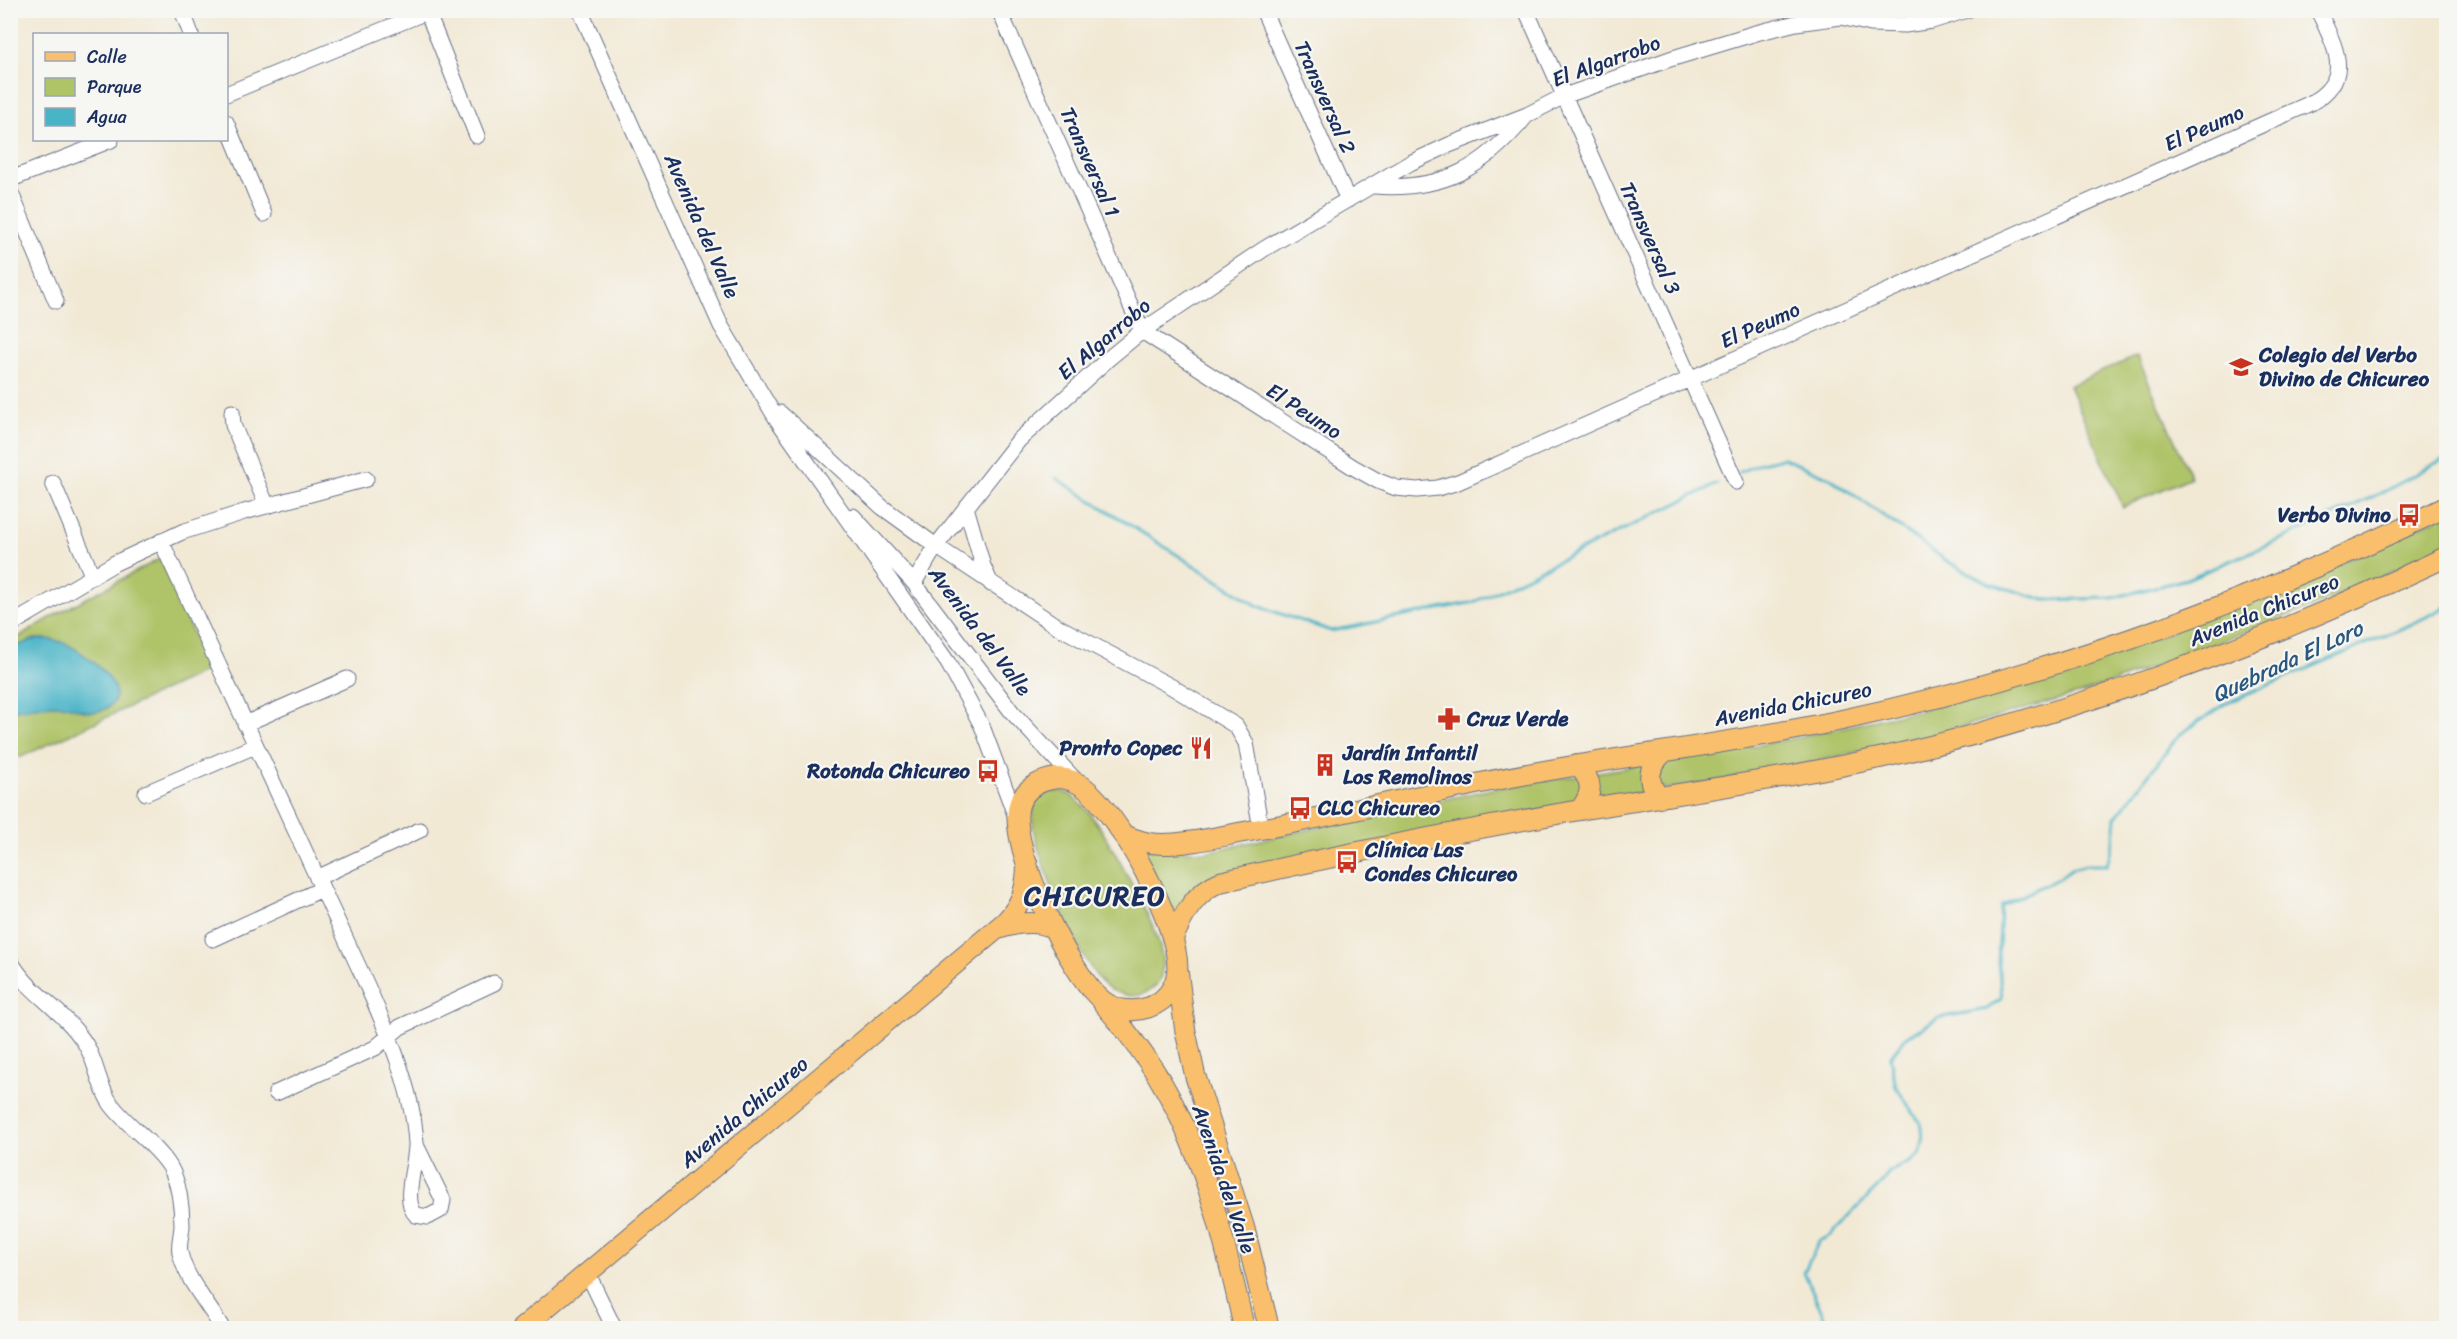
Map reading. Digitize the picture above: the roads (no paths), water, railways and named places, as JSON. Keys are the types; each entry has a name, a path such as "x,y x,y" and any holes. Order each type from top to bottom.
{"main road":[{"name":"Avenida Chicureo","path":"1122,834 1150,843 1167,844 1261,829 1484,782 1846,719 1988,685 2099,650 2220,607 2304,573 2446,507"},
{"name":"Avenida Chicureo","path":"1173,938 1193,901 1206,889 1220,882 1580,810 1830,768 1941,743 2036,718 2149,681 2285,630 2446,557"},
{"path":"1660,798 1652,787 1650,775 1653,764 1664,752"},
{"path":"1577,765 1586,774 1591,784 1590,796 1580,810"},
{"path":"1017,820 1022,799 1037,784 1057,778 1078,783"},
{"name":"Avenida del Valle","path":"1078,783 1102,807 1122,834 1153,890 1173,938 1185,1029 1195,1075 1244,1227 1269,1329"},
{"name":"Avenida del Valle","path":"1017,820 1027,863 1038,896 1054,929 1080,974 1154,1070 1183,1124 1216,1218 1244,1329"},
{"name":"Avenida Chicureo","path":"522,1329 996,930 1011,915 1021,900 1026,881 1027,863"},
{"name":"Avenida Chicureo","path":"996,930 1030,923 1044,924 1054,929"},
{"path":"1097,996 1118,1008 1133,1011 1148,1008 1169,993 1178,973"}],"street":[{"path":"182,10 191,33"},
{"name":"Avenida del Valle","path":"580,10 702,289 731,346 798,452 933,641 963,690 990,746 1017,820"},
{"name":"Transversal 1","path":"999,10 1142,331"},
{"name":"Transversal 2","path":"1263,10 1348,200"},
{"name":"Transversal 3","path":"1526,10 1736,482"},
{"path":"1848,14 1871,24 1905,24 1932,21 1967,10"},
{"name":"El Peumo","path":"1142,331 1378,481 1406,489 1438,488 1458,482 1691,379 2321,97 2334,82 2338,65 2335,48 2318,10"},
{"path":"228,93 425,14 477,136"},
{"name":"El Algarrobo","path":"914,583 936,546 1019,440 1142,331 1264,249 1410,163 1449,145 1527,115 1564,96 1793,17 1848,14"},
{"path":"1374,186 1397,188 1424,185 1457,175 1481,161 1507,140 1527,115"},
{"path":"228,127 264,214"},
{"path":"56,301 11,183 109,141"},
{"path":"762,396 882,507 936,546 1056,625 1172,687 1236,726 1246,743 1261,829"},
{"path":"232,412 233,424 267,506"},
{"name":"Avenida del Valle","path":"798,452 914,583 1012,712 1078,783"},
{"path":"10,625 92,576 161,541 201,525 366,479"},
{"path":"53,483 92,576"},
{"path":"966,507 983,566 991,584"},
{"path":"161,541 388,1036 410,1107 416,1145"},
{"path":"245,724 347,678"},
{"path":"147,794 255,746"},
{"path":"213,939 420,830"},
{"path":"10,960 37,994 65,1019 87,1046 98,1079 110,1102 129,1126 152,1146 171,1168 180,1206 182,1225 180,1251 189,1279 222,1329"},
{"path":"276,1092 375,1048 400,1027 494,983"},
{"path":"588,1274 614,1329"}],"water":[{"path":"35,639 62,642 93,662 112,682 116,692 114,701 105,709 93,712 54,705 11,711 11,648"}],"waterway":[{"path":"1740,472 1760,463 1783,458 1830,478 1947,561 1988,583 2045,600 2112,598 2187,579 2284,538 2385,491 2446,458"},
{"path":"1056,478 1258,606 1331,631 1474,602 1717,484"},
{"name":"Quebrada El Loro","path":"1829,1328 1804,1272 1819,1241 1832,1235 1883,1182 1889,1172 1910,1162 1920,1154 1923,1142 1922,1126 1896,1087 1890,1057 1905,1038 1938,1018 1987,1009 2002,998 1998,962 2001,906 2059,878 2071,869 2087,865 2107,865 2114,839 2116,817 2179,735 2227,703 2412,624 2446,607"}],"place":[{"name":"Colegio del Verbo Divino de Chicureo","path":"2241,367"},
{"name":"Verbo Divino","path":"2409,515"},
{"name":"Cruz Verde","path":"1449,719"},
{"name":"Pronto Copec","path":"1201,748"},
{"name":"Jardín Infantil Los Remolinos","path":"1325,765"},
{"name":"Rotonda Chicureo","path":"988,771"},
{"name":"CLC Chicureo","path":"1300,808"},
{"name":"Clínica Las Condes Chicureo","path":"1347,862"}],"district":[{"name":"CHICUREO","path":"1095,896"}]}
